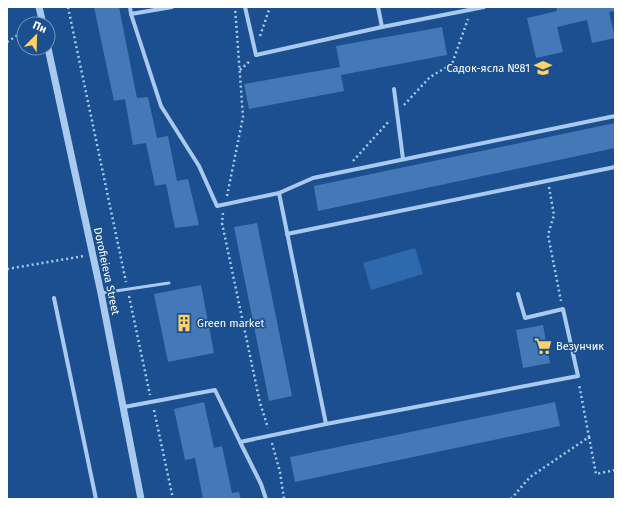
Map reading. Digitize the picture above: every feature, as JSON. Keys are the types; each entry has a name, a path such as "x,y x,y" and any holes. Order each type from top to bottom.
{"street":[{"path":"130,7 161,106 199,166 217,206 279,193 313,178 615,116"},
{"path":"131,14 172,7"},
{"path":"246,7 256,55 382,27 484,7"},
{"path":"378,7 382,27"},
{"name":"Dorofieieva Street","path":"50,56 101,293 141,499"},
{"path":"394,89 404,159"},
{"path":"287,234 615,168"},
{"path":"279,193 326,424"},
{"path":"240,442 578,376 563,309 525,318 518,294"},
{"path":"54,298 96,499"},
{"path":"124,407 215,390 261,484 266,499"}],"lane":[{"path":"101,293 169,283"}],"path":[{"path":"68,7 173,499"},
{"path":"234,196 226,198 242,117 235,7"},
{"path":"351,163 430,77 452,64 471,9"},
{"path":"7,42 16,36"},
{"path":"548,181 554,215 548,235 563,309"},
{"path":"225,204 222,223 260,403 280,472 284,499"},
{"path":"7,269 93,255"},
{"path":"578,376 596,474 615,470"},
{"path":"511,499 530,477 588,437"}],"shaded area":[{"path":"415,248 423,274 371,290 363,263"}],"building":[{"path":"94,7 119,7 137,98 148,97 157,138 168,136 177,181 188,179 199,225 175,228 166,184 155,186 146,143 133,145 125,99 114,101"},
{"path":"556,7 615,7 615,11 609,12 615,38 592,43 587,20 557,27 563,52 536,58 527,18 557,11"},
{"path":"442,27 447,55 341,75 344,91 249,109 244,84 340,67 336,46"},
{"path":"615,123 615,148 318,211 314,186"},
{"path":"257,223 292,396 269,401 234,227"},
{"name":"Green market","path":"201,285 214,353 168,362 154,294"},
{"path":"543,325 550,363 523,368 516,330"},
{"path":"204,402 214,448 222,446 232,493 239,492 241,499 203,499 195,458 185,460 174,409"},
{"path":"555,402 560,426 295,482 290,457"}],"place":[{"name":"Садок-ясла №81","path":"543,68"},
{"name":"Green market","path":"184,323"},
{"name":"Везунчик","path":"543,346"}]}
